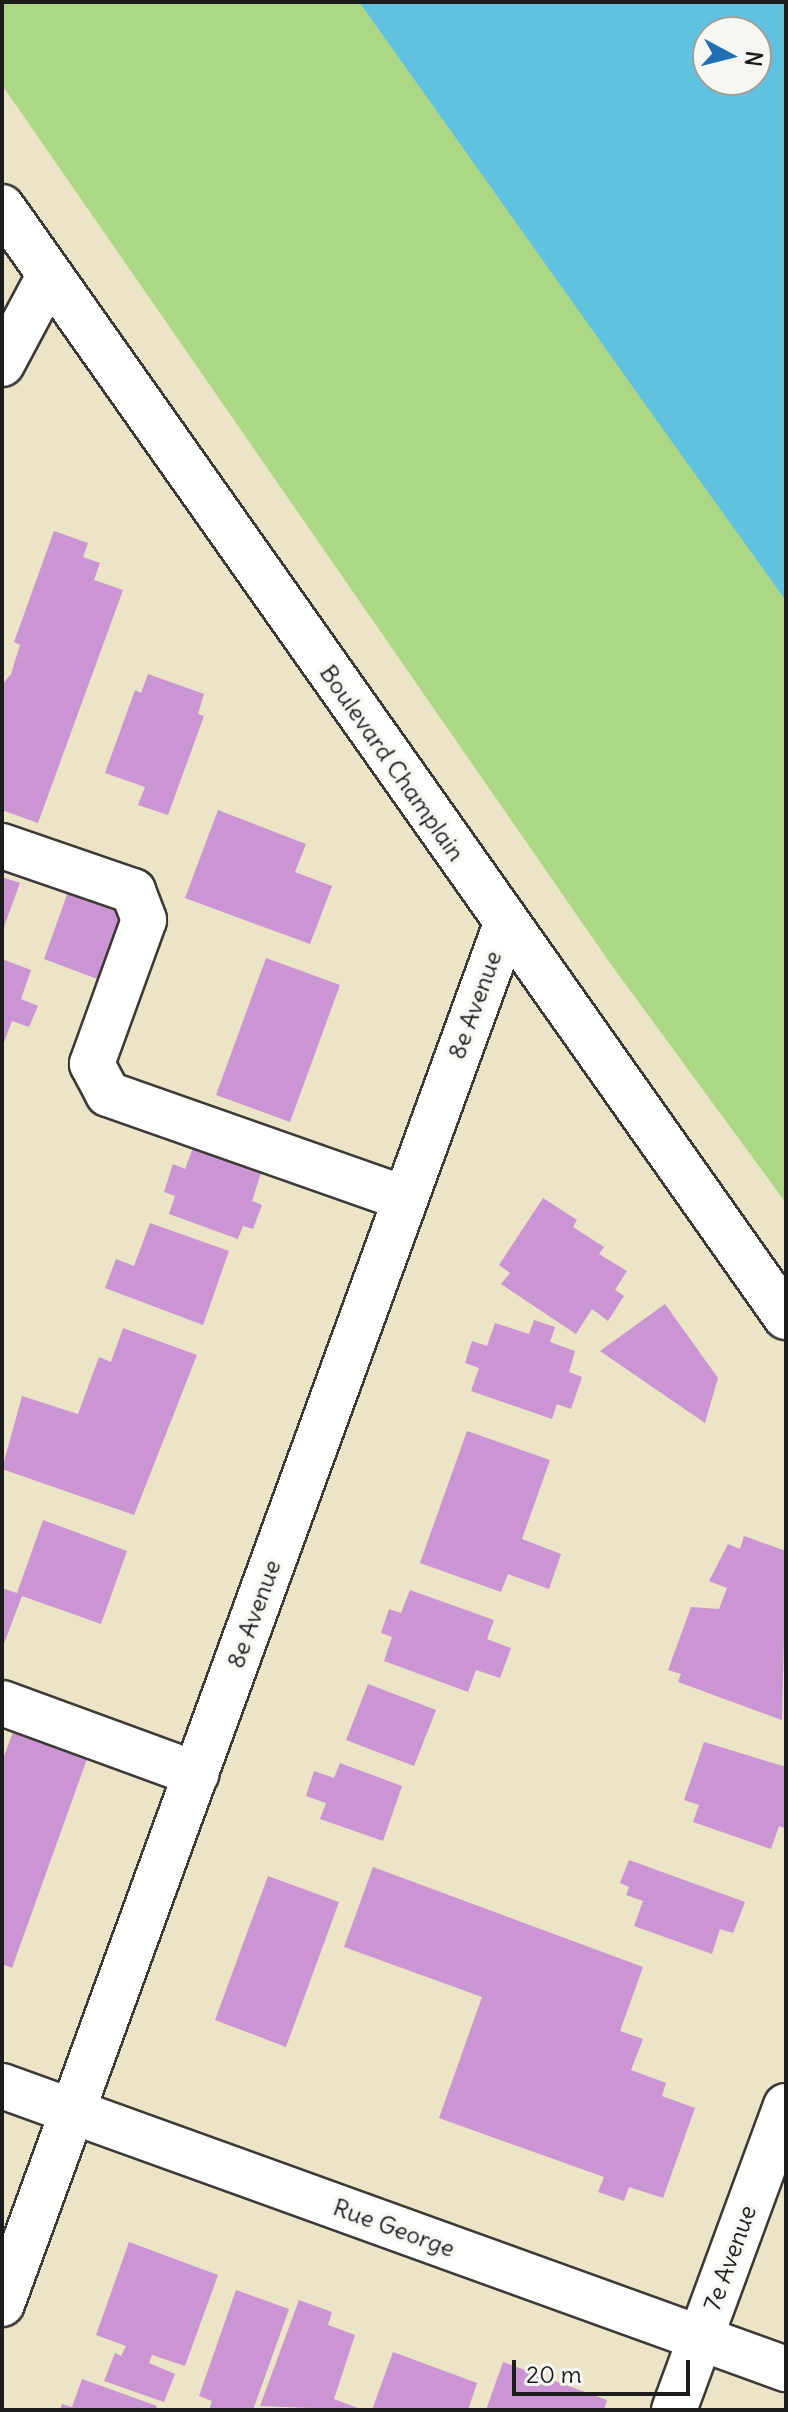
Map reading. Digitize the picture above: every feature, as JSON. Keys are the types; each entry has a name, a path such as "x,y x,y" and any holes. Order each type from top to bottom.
{"street":[{"name":"Boulevard Champlain","path":"2,207 786,1317"},
{"path":"2,364 49,276"},
{"path":"2,846 133,891 144,920 92,1064 108,1094 403,1198"},
{"name":"8e Avenue","path":"2,2304 403,1198 506,924"},
{"path":"2,1703 196,1774"},
{"name":"Rue George","path":"2,2086 786,2369"},
{"name":"7e Avenue","path":"674,2410 786,2106"}],"green space":[{"path":"2,2 359,2 786,601 786,1203 610,963 2,85"}],"water":[{"path":"359,2 786,2 786,601"}],"building":[{"path":"54,531 88,543 83,557 100,563 94,580 123,590 38,823 2,810 2,685 11,674 20,645 14,642"},
{"path":"148,674 204,694 198,714 204,716 168,815 138,805 145,787 105,773 135,690 141,693"},
{"path":"218,810 306,844 295,872 332,886 310,944 185,898"},
{"path":"2,877 20,883 2,932"},
{"path":"69,889 126,910 100,980 44,959"},
{"path":"266,958 340,985 290,1122 216,1095"},
{"path":"2,959 31,970 21,999 38,1006 29,1027 12,1021 2,1048"},
{"path":"194,1145 262,1170 252,1201 262,1205 253,1229 243,1226 238,1239 169,1214 175,1196 164,1192 173,1164 185,1169"},
{"path":"543,1198 577,1220 573,1227 604,1247 599,1254 627,1271 615,1290 624,1296 608,1321 592,1309 576,1334 501,1284 510,1273 499,1265"},
{"path":"150,1223 229,1251 203,1325 105,1288 116,1259 134,1266"},
{"path":"665,1304 718,1378 705,1423 600,1351"},
{"path":"534,1320 555,1327 550,1342 575,1351 569,1372 582,1377 571,1409 557,1404 552,1419 471,1391 479,1368 465,1363 472,1341 487,1346 495,1323 529,1334"},
{"path":"123,1328 197,1355 134,1515 2,1469 22,1396 78,1414 99,1357 111,1362"},
{"path":"467,1431 550,1460 522,1539 561,1554 549,1589 508,1574 501,1592 420,1563"},
{"path":"43,1520 127,1551 101,1624 22,1596 2,1649 2,1588 17,1593"},
{"path":"744,1536 786,1551 782,1720 678,1682 681,1674 668,1670 691,1607 719,1609 727,1588 709,1581 728,1544 740,1549"},
{"path":"410,1590 494,1620 487,1639 511,1648 500,1678 476,1670 468,1692 384,1661 392,1637 381,1633 389,1609 401,1613"},
{"path":"368,1684 436,1710 414,1766 346,1740"},
{"path":"13,1732 87,1759 12,1968 2,1964 2,1762"},
{"path":"704,1742 786,1767 786,1829 779,1826 771,1849 693,1822 699,1805 684,1800"},
{"path":"340,1763 402,1786 383,1841 320,1819 326,1803 306,1796 314,1771 334,1778"},
{"path":"629,1860 745,1902 733,1933 720,1929 712,1954 634,1926 643,1901 626,1895 629,1887 620,1883"},
{"path":"373,1867 643,1967 620,2031 643,2039 631,2070 666,2083 662,2096 695,2108 663,2198 629,2187 624,2201 598,2192 604,2177 439,2118 482,1997 344,1947"},
{"path":"268,1876 339,1902 286,2047 215,2020"},
{"path":"129,2242 218,2275 185,2366 152,2355 149,2363 175,2374 164,2402 104,2381 115,2353 121,2356 126,2346 96,2335"},
{"path":"236,2290 289,2309 253,2410 209,2410 212,2401 199,2396"},
{"path":"299,2300 332,2312 328,2325 355,2335 334,2399 363,2410 260,2406"},
{"path":"393,2352 477,2383 468,2410 372,2410"},
{"path":"503,2362 607,2400 604,2410 486,2410"},
{"path":"82,2379 157,2406 155,2410 60,2410 62,2404 72,2407"}]}
